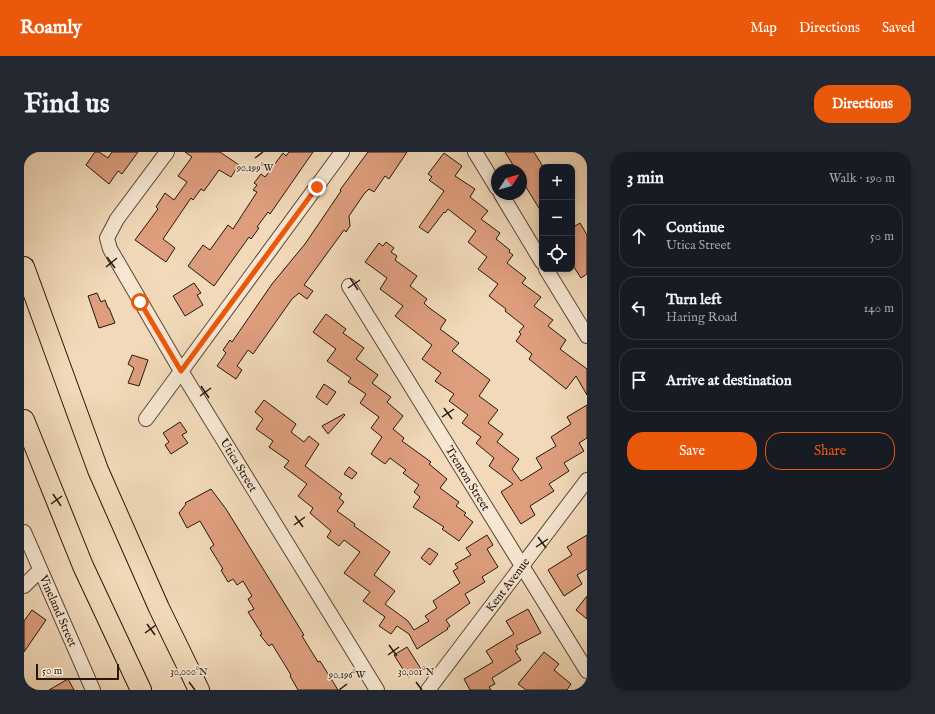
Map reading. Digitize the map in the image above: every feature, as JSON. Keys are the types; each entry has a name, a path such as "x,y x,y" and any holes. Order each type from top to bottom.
{"highway":[{"path":"24,267 98,470 156,601 199,690"},
{"path":"24,420 83,566 141,690"}],"street":[{"name":"Utica Street","path":"167,152 118,219 107,238 110,249 181,371 377,690"},
{"path":"146,419 342,152"},
{"path":"475,152 491,178"},
{"path":"505,200 539,257"},
{"path":"548,272 587,336"},
{"name":"Trenton Street","path":"349,286 587,671"},
{"name":"Kent Avenue","path":"428,690 587,480"},
{"name":"Vineland Street","path":"24,532 93,690"},
{"path":"24,586 40,570"}],"building":[{"path":"95,152 99,152 108,158 112,152 138,152 122,174 118,171 109,184 86,165"},
{"path":"185,152 220,152 239,165 231,177 219,170 204,191 201,189 193,200 191,198 163,239 175,248 166,262 135,240 158,209 156,207 165,193 174,200 187,182 178,176 192,157"},
{"path":"289,152 313,152 270,214 268,212 257,227 259,228 251,239 249,237 214,286 188,266 203,245 210,250 228,225 233,229 257,192 253,190 257,185 254,183 261,174 265,177 283,153 286,156"},
{"path":"368,152 407,152 389,179 385,176 374,192 369,189 364,194 349,216 350,226 346,232 344,230 304,285 313,291 307,299 299,293 292,299 253,354 248,350 237,366 242,370 236,379 217,366 226,353 223,350 230,340 232,342 272,284 305,244 341,191 340,190"},
{"path":"505,152 534,152 541,164 539,164 539,208 527,189 527,164 512,164"},
{"path":"444,153 462,166 455,176 475,189 470,197 488,211 481,219 500,233 496,239 510,250 509,252 513,255 507,263 526,278 522,283 541,297 534,306 553,320 548,326 566,340 560,349 587,369 587,395 576,376 566,389 529,359 532,354 516,341 521,334 519,332 524,326 489,296 498,284 478,269 487,257 468,242 476,231 448,209 428,233 419,227 444,191 429,180 432,177 428,174"},
{"path":"580,223 587,235 587,274 581,278 575,269 575,226"},
{"path":"386,242 394,248 391,252 397,256 395,260 417,276 410,286 427,299 424,303 428,307 446,320 440,329 459,343 452,351 490,380 479,396 498,410 488,423 503,434 497,442 519,459 512,469 521,481 542,468 536,458 556,446 551,437 571,424 567,417 587,405 587,438 579,443 584,451 564,463 569,471 549,484 554,491 530,506 535,515 521,524 501,492 513,484 489,466 494,458 476,443 481,437 462,423 468,415 449,401 454,394 435,381 441,373 422,359 432,345 395,316 403,306 380,289 387,278 365,262 379,243 383,246"},
{"path":"194,283 201,293 197,295 203,305 185,316 173,296"},
{"path":"97,293 101,302 105,300 115,323 99,328 88,296"},
{"path":"326,314 346,329 343,333 364,348 356,359 378,375 372,383 391,397 387,402 403,416 393,429 404,438 402,441 431,462 429,464 447,479 440,488 459,502 456,506 466,513 464,515 473,522 459,541 442,529 444,527 413,507 420,497 414,492 419,485 403,473 406,470 390,458 385,464 371,454 382,437 371,428 379,417 360,403 366,394 348,382 351,378 327,361 336,349 313,332"},
{"path":"132,355 148,360 139,386 128,383 134,368 128,364"},
{"path":"324,384 336,392 327,405 316,397"},
{"path":"264,400 296,424 291,432 304,442 309,436 319,444 305,466 342,494 339,498 344,502 337,511 355,524 354,526 390,552 374,575 395,591 385,604 408,621 414,630 429,621 425,616 437,608 433,601 460,583 453,571 458,568 455,564 471,555 466,548 487,535 493,545 487,549 498,567 482,577 485,582 465,594 470,603 446,620 450,626 447,628 448,629 417,649 409,634 397,626 391,634 379,626 385,617 363,601 370,592 344,573 360,552 344,540 339,546 327,537 331,531 310,513 313,508 298,496 307,484 284,467 289,461 269,447 273,441 256,429 263,419 255,412"},
{"path":"344,414 345,415 328,434 322,426"},
{"path":"180,422 187,432 182,435 188,443 171,454 165,445 169,442 163,433"},
{"path":"349,467 357,473 352,479 344,474"},
{"path":"211,489 226,509 304,635 302,636 318,662 320,661 338,690 298,690 290,676 291,675 272,644 269,646 260,635 262,634 248,612 254,609 248,599 252,596 243,581 237,585 233,579 228,582 221,570 223,569 210,548 214,545 200,521 187,528 179,513 186,504 185,503"},
{"path":"587,535 587,569 577,575 582,584 564,596 548,570 572,555 567,547"},
{"path":"429,548 438,554 430,565 421,558"},
{"path":"587,596 587,619 576,610"},
{"path":"528,609 541,633 516,646 518,649 515,651 521,660 492,678 495,684 489,687 491,690 470,690 464,679 493,662 486,651 514,634 506,621"},
{"path":"32,610 46,620 24,652 24,621"},
{"path":"407,647 421,669 408,677 394,655"},
{"path":"544,652 559,664 554,670 571,684 567,690 526,690 518,684"},
{"path":"68,679 74,690 49,690"}],"route":[{"path":"140,302 181,371 317,187"}]}
